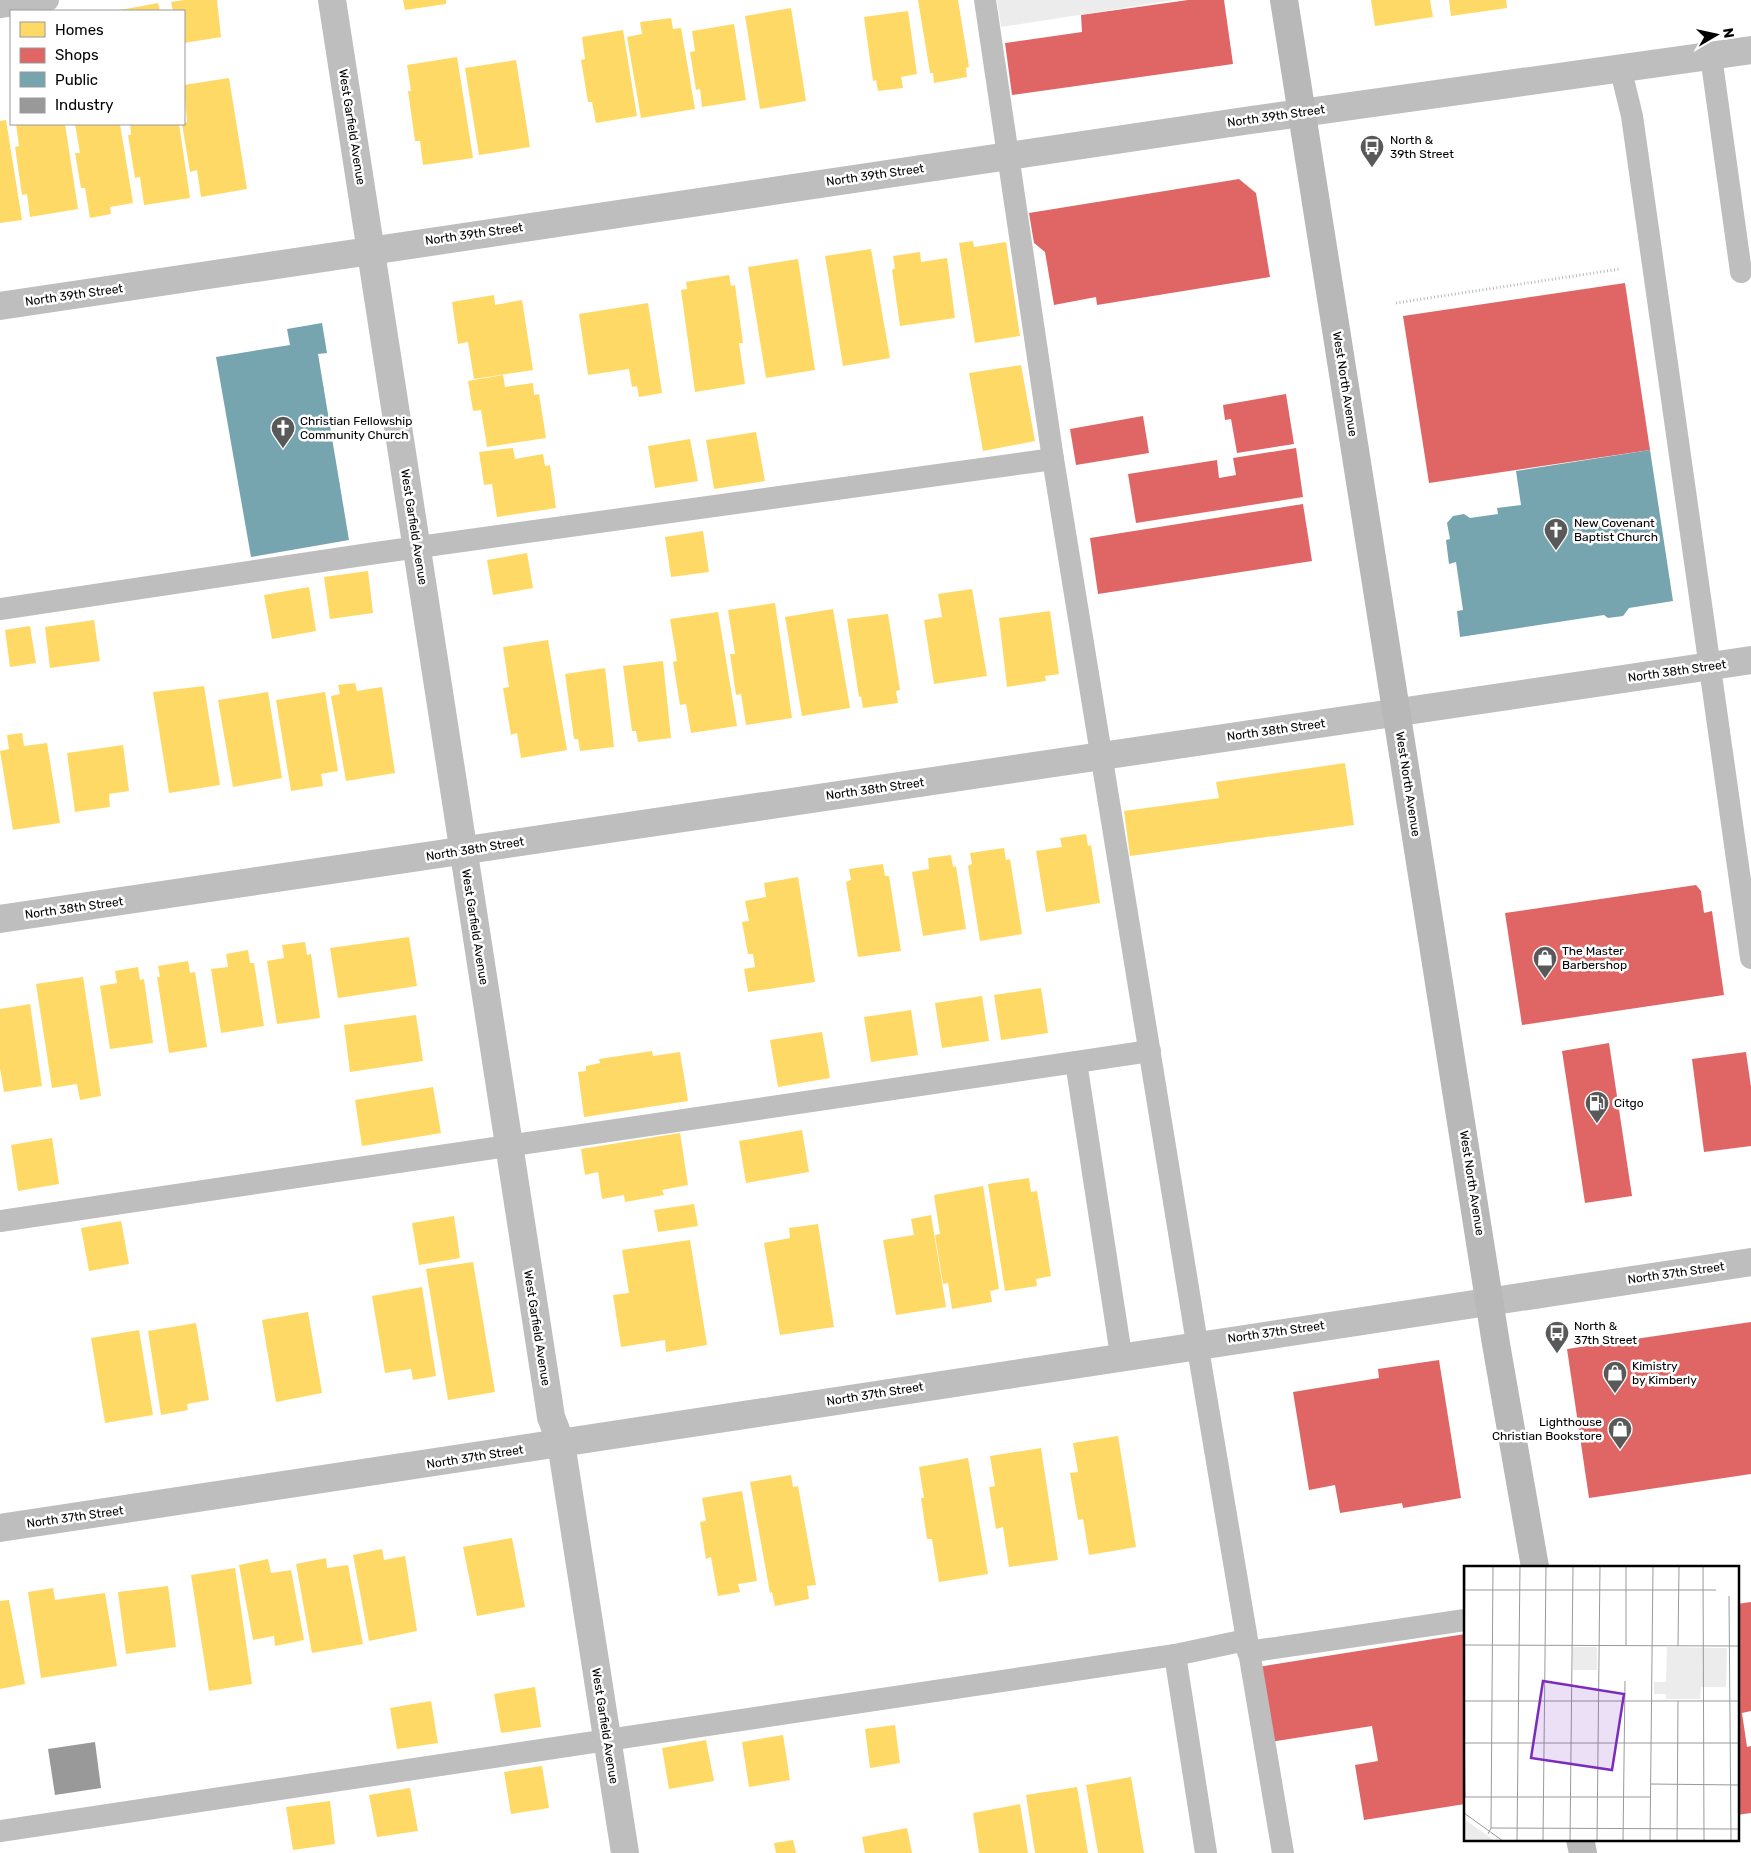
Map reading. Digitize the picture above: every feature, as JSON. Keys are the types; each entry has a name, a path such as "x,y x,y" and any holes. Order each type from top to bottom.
{"main road":[{"name":"West North Avenue","path":"1284,0 1490,1301 1535,1566"},
{"path":"1580,1840 1583,1853"}],"street":[{"name":"West Garfield Avenue","path":"332,0 551,1417 561,1443 625,1853"},
{"name":"North 39th Street","path":"0,306 1303,112 1751,50"},
{"name":"North 38th Street","path":"0,919 1751,660"},
{"name":"North 37th Street","path":"0,1528 561,1443 1197,1343 1751,1262"}],"lane":[{"path":"0,7 48,0"},
{"path":"985,0 1053,459 1197,1343 1283,1853"},
{"path":"1711,56 1741,272"},
{"path":"1620,68 1632,116 1751,958"},
{"path":"0,609 417,548 1053,459"},
{"path":"0,1222 1150,1052"},
{"path":"1076,1062 1121,1355"},
{"path":"0,1832 1175,1655 1464,1620"},
{"path":"1175,1655 1206,1853"}],"path":[{"path":"1368,140 1374,152"},
{"path":"1396,303 1626,269"}],"shaded area":[{"path":"997,0 1174,0 1001,27"}],"building: Homes":[{"path":"217,0 221,37 185,43 185,10 173,10 171,2"},
{"path":"403,0 446,0 446,4 405,10"},
{"path":"918,0 958,0 969,67 966,68 967,77 934,83 933,73 930,73"},
{"path":"1371,0 1430,0 1433,17 1375,26"},
{"path":"1449,0 1506,0 1507,8 1451,16"},
{"path":"158,3 160,10 120,10"},
{"path":"791,8 806,101 760,109 745,16"},
{"path":"908,11 917,74 901,77 903,88 878,91 876,80 873,81 864,17"},
{"path":"671,18 673,29 681,28 695,109 641,118 627,37 642,34 640,22"},
{"path":"734,24 746,100 702,107 700,89 696,90 690,52 695,51 692,31"},
{"path":"623,30 637,116 596,123 592,102 588,102 581,60 585,59 582,37"},
{"path":"457,57 473,158 423,165 420,141 415,141 408,91 411,91 407,65"},
{"path":"516,60 530,147 479,155 465,68"},
{"path":"229,78 247,189 201,197 197,170 190,172 182,125 187,122 185,85"},
{"path":"6,120 22,220 0,223 0,121"},
{"path":"16,125 65,125 78,209 30,217 27,194 22,195 15,147 19,146"},
{"path":"75,125 120,125 133,203 110,207 111,214 90,218 85,188 81,188 75,153 80,153"},
{"path":"130,125 179,125 190,198 144,205 140,177 135,178 128,135 131,135"},
{"path":"973,241 974,247 1006,242 1020,336 975,343 959,243"},
{"path":"871,249 890,358 843,366 825,256"},
{"path":"920,252 921,262 947,258 955,318 900,326 892,270 895,268 893,256"},
{"path":"798,259 815,370 766,378 748,267"},
{"path":"729,275 731,286 735,285 743,343 739,343 745,384 695,392 681,290 687,289 686,282"},
{"path":"494,295 495,305 522,300 533,370 474,379 468,342 458,344 452,302"},
{"path":"648,303 662,393 639,397 637,386 632,387 629,369 588,375 579,314"},
{"path":"1021,365 1035,441 983,451 969,373"},
{"path":"503,375 505,387 533,383 534,395 539,394 546,438 487,447 481,410 473,411 468,381"},
{"path":"756,432 765,481 714,489 706,440"},
{"path":"690,439 698,481 655,488 648,446"},
{"path":"513,448 515,459 543,454 545,466 550,465 556,508 497,517 492,484 484,485 479,452"},
{"path":"703,531 709,572 671,577 665,537"},
{"path":"527,553 533,588 493,595 487,560"},
{"path":"368,571 373,613 330,619 324,577"},
{"path":"309,587 316,631 272,639 264,595"},
{"path":"972,589 987,676 934,684 924,620 942,617 938,594"},
{"path":"775,603 792,718 746,725 741,694 736,695 730,654 735,654 728,610"},
{"path":"833,609 850,708 802,716 785,617"},
{"path":"1050,611 1059,674 1045,676 1046,681 1007,687 999,618"},
{"path":"718,612 737,726 691,733 686,704 680,705 673,662 677,661 670,619"},
{"path":"888,614 900,690 896,691 898,703 863,708 861,696 859,697 847,619"},
{"path":"94,620 100,661 50,668 45,627"},
{"path":"30,626 36,663 10,667 5,630"},
{"path":"548,640 567,750 521,758 517,733 511,735 503,688 509,687 503,647"},
{"path":"663,661 671,738 638,742 636,731 632,731 623,666"},
{"path":"605,668 614,747 580,751 578,739 574,739 565,674"},
{"path":"355,683 357,691 382,687 395,773 346,781 331,696 340,694 338,685"},
{"path":"204,686 220,785 169,793 153,692"},
{"path":"268,692 282,778 233,787 218,700"},
{"path":"325,692 338,771 321,774 323,786 291,791 276,700"},
{"path":"22,733 24,746 47,743 60,823 13,830 0,751 9,749 7,735"},
{"path":"123,745 129,791 109,794 110,807 75,812 67,753"},
{"path":"1345,763 1354,825 1130,856 1124,811 1219,798 1216,782"},
{"path":"1086,834 1088,846 1091,845 1100,903 1046,912 1036,851 1062,847 1060,838"},
{"path":"1004,848 1006,860 1010,859 1022,934 980,941 968,866 972,864 970,853"},
{"path":"951,855 953,867 956,866 966,929 923,936 912,872 929,869 928,858"},
{"path":"883,864 885,876 889,876 901,951 858,957 846,882 851,880 849,869"},
{"path":"798,877 815,982 748,992 744,969 755,967 753,954 748,954 742,922 749,921 745,901 766,897 764,883"},
{"path":"409,937 417,986 338,998 330,948"},
{"path":"305,942 307,955 311,954 320,1018 277,1024 267,961 284,958 282,945"},
{"path":"248,950 250,963 254,963 264,1026 221,1033 211,969 228,967 226,954"},
{"path":"188,961 190,973 195,972 207,1047 169,1053 157,977 160,977 158,966"},
{"path":"138,967 140,980 144,979 153,1043 110,1049 100,986 117,983 115,971"},
{"path":"83,977 101,1096 80,1100 77,1084 52,1088 36,984"},
{"path":"1041,988 1048,1033 1001,1040 994,995"},
{"path":"982,996 989,1041 942,1048 935,1003"},
{"path":"30,1004 42,1086 4,1092 0,1068 0,1009"},
{"path":"911,1010 918,1055 871,1062 864,1017"},
{"path":"416,1015 423,1061 350,1072 344,1025"},
{"path":"822,1032 830,1078 778,1087 770,1040"},
{"path":"652,1051 653,1056 680,1052 688,1101 584,1117 578,1072 586,1071 586,1066 600,1063 599,1059"},
{"path":"433,1087 441,1133 362,1146 355,1100"},
{"path":"802,1130 809,1172 746,1183 739,1141"},
{"path":"680,1133 688,1185 662,1190 664,1195 625,1202 624,1195 602,1199 598,1172 585,1175 581,1149"},
{"path":"52,1138 59,1184 18,1191 11,1145"},
{"path":"1029,1178 1031,1192 1037,1191 1051,1276 1036,1279 1037,1286 1005,1291 988,1184"},
{"path":"983,1186 999,1289 990,1291 992,1302 952,1309 948,1283 943,1284 935,1235 940,1234 934,1195"},
{"path":"694,1204 698,1226 658,1232 654,1210"},
{"path":"931,1215 946,1307 896,1315 883,1240 914,1235 911,1219"},
{"path":"454,1216 460,1258 419,1265 412,1223"},
{"path":"121,1221 129,1264 89,1271 81,1228"},
{"path":"818,1224 834,1327 780,1335 764,1243 790,1238 789,1228"},
{"path":"690,1240 707,1345 666,1352 665,1340 621,1347 613,1295 629,1293 622,1250"},
{"path":"473,1262 495,1392 448,1400 426,1269"},
{"path":"422,1287 436,1376 413,1380 411,1369 385,1373 372,1296"},
{"path":"308,1312 322,1393 276,1402 262,1320"},
{"path":"196,1323 209,1400 187,1404 188,1410 161,1415 148,1331"},
{"path":"139,1330 153,1415 105,1423 91,1338"},
{"path":"1118,1436 1136,1547 1089,1555 1083,1519 1078,1520 1070,1473 1078,1472 1073,1443"},
{"path":"1041,1448 1058,1560 1009,1567 1003,1527 996,1529 989,1487 995,1486 990,1456"},
{"path":"968,1458 988,1574 939,1582 932,1539 927,1539 921,1498 924,1498 919,1467"},
{"path":"791,1475 793,1487 798,1486 816,1585 807,1586 809,1599 775,1606 772,1592 770,1593 750,1482"},
{"path":"742,1491 757,1581 738,1584 740,1592 718,1596 711,1557 706,1559 700,1522 706,1521 702,1498"},
{"path":"512,1538 525,1607 477,1616 463,1547"},
{"path":"382,1549 384,1560 405,1556 417,1631 369,1641 353,1555"},
{"path":"326,1558 327,1568 348,1565 363,1644 312,1653 296,1564"},
{"path":"268,1559 271,1573 291,1570 304,1640 275,1646 274,1636 253,1640 239,1565"},
{"path":"235,1568 252,1684 209,1691 191,1575"},
{"path":"168,1586 176,1647 126,1654 118,1592"},
{"path":"53,1588 55,1600 105,1593 117,1666 41,1678 28,1592"},
{"path":"9,1600 25,1684 0,1689 0,1601"},
{"path":"535,1687 541,1727 501,1733 494,1694"},
{"path":"431,1701 438,1743 397,1749 390,1708"},
{"path":"895,1725 900,1763 870,1768 865,1729"},
{"path":"783,1735 790,1780 749,1787 742,1742"},
{"path":"706,1740 714,1781 669,1789 662,1748"},
{"path":"542,1766 549,1808 511,1814 504,1772"},
{"path":"1131,1777 1144,1853 1098,1853 1086,1785"},
{"path":"1077,1787 1088,1853 1035,1853 1026,1795"},
{"path":"410,1788 418,1831 377,1837 369,1795"},
{"path":"330,1801 335,1844 293,1850 286,1807"},
{"path":"1020,1804 1028,1853 979,1853 973,1813"},
{"path":"907,1828 912,1853 865,1853 862,1837"},
{"path":"793,1840 796,1853 776,1853 774,1843"}],"building: Shops":[{"path":"1188,0 1224,0 1233,64 1012,95 1005,43 1082,32 1081,15"},
{"path":"1239,179 1256,193 1270,277 1097,305 1096,297 1054,305 1045,252 1034,243 1029,213"},
{"path":"1625,283 1650,450 1429,483 1403,316"},
{"path":"1286,394 1294,444 1237,453 1231,419 1225,420 1223,405"},
{"path":"1143,416 1149,453 1076,465 1070,429"},
{"path":"1296,448 1303,497 1136,523 1128,474 1217,460 1219,478 1236,475 1233,458"},
{"path":"1303,504 1312,561 1098,594 1090,538"},
{"path":"1696,885 1701,891 1704,913 1712,911 1724,995 1522,1025 1505,913"},
{"name":"Citgo","path":"1609,1043 1632,1196 1585,1203 1562,1051"},
{"path":"1746,1052 1751,1087 1751,1146 1704,1152 1692,1059"},
{"path":"1751,1322 1751,1474 1589,1498 1567,1349"},
{"path":"1439,1360 1461,1498 1403,1508 1402,1503 1340,1513 1335,1485 1309,1490 1293,1392 1379,1378 1378,1369"},
{"path":"1751,1602 1751,1711 1742,1713 1747,1747 1751,1746 1751,1813 1738,1815 1738,1604"},
{"path":"1464,1634 1464,1804 1364,1820 1355,1765 1378,1761 1372,1726 1270,1742 1258,1667"}],"building: Public":[{"name":"Christian Fellowship Community Church","path":"322,323 327,353 318,354 349,540 251,557 216,357 290,345 287,329"},
{"name":"New Covenant Baptist Church","path":"1650,450 1673,601 1629,608 1623,616 1608,618 1604,615 1460,637 1457,611 1463,610 1456,562 1449,564 1446,540 1450,539 1447,523 1453,516 1464,514 1470,518 1498,514 1497,508 1521,505 1516,471"}],"building: Industry":[{"path":"95,1742 101,1788 55,1795 48,1749"}],"place":[{"name":"North & 39th Street","path":"1372,168"},
{"name":"Christian Fellowship Community Church","path":"283,449"},
{"name":"New Covenant Baptist Church","path":"1556,551"},
{"name":"The Master Barbershop","path":"1545,979"},
{"name":"Citgo","path":"1597,1124"},
{"name":"North & 37th Street","path":"1557,1354"},
{"name":"Kimistry by Kimberly","path":"1615,1394"},
{"name":"Lighthouse Christian Bookstore","path":"1620,1450"}]}
